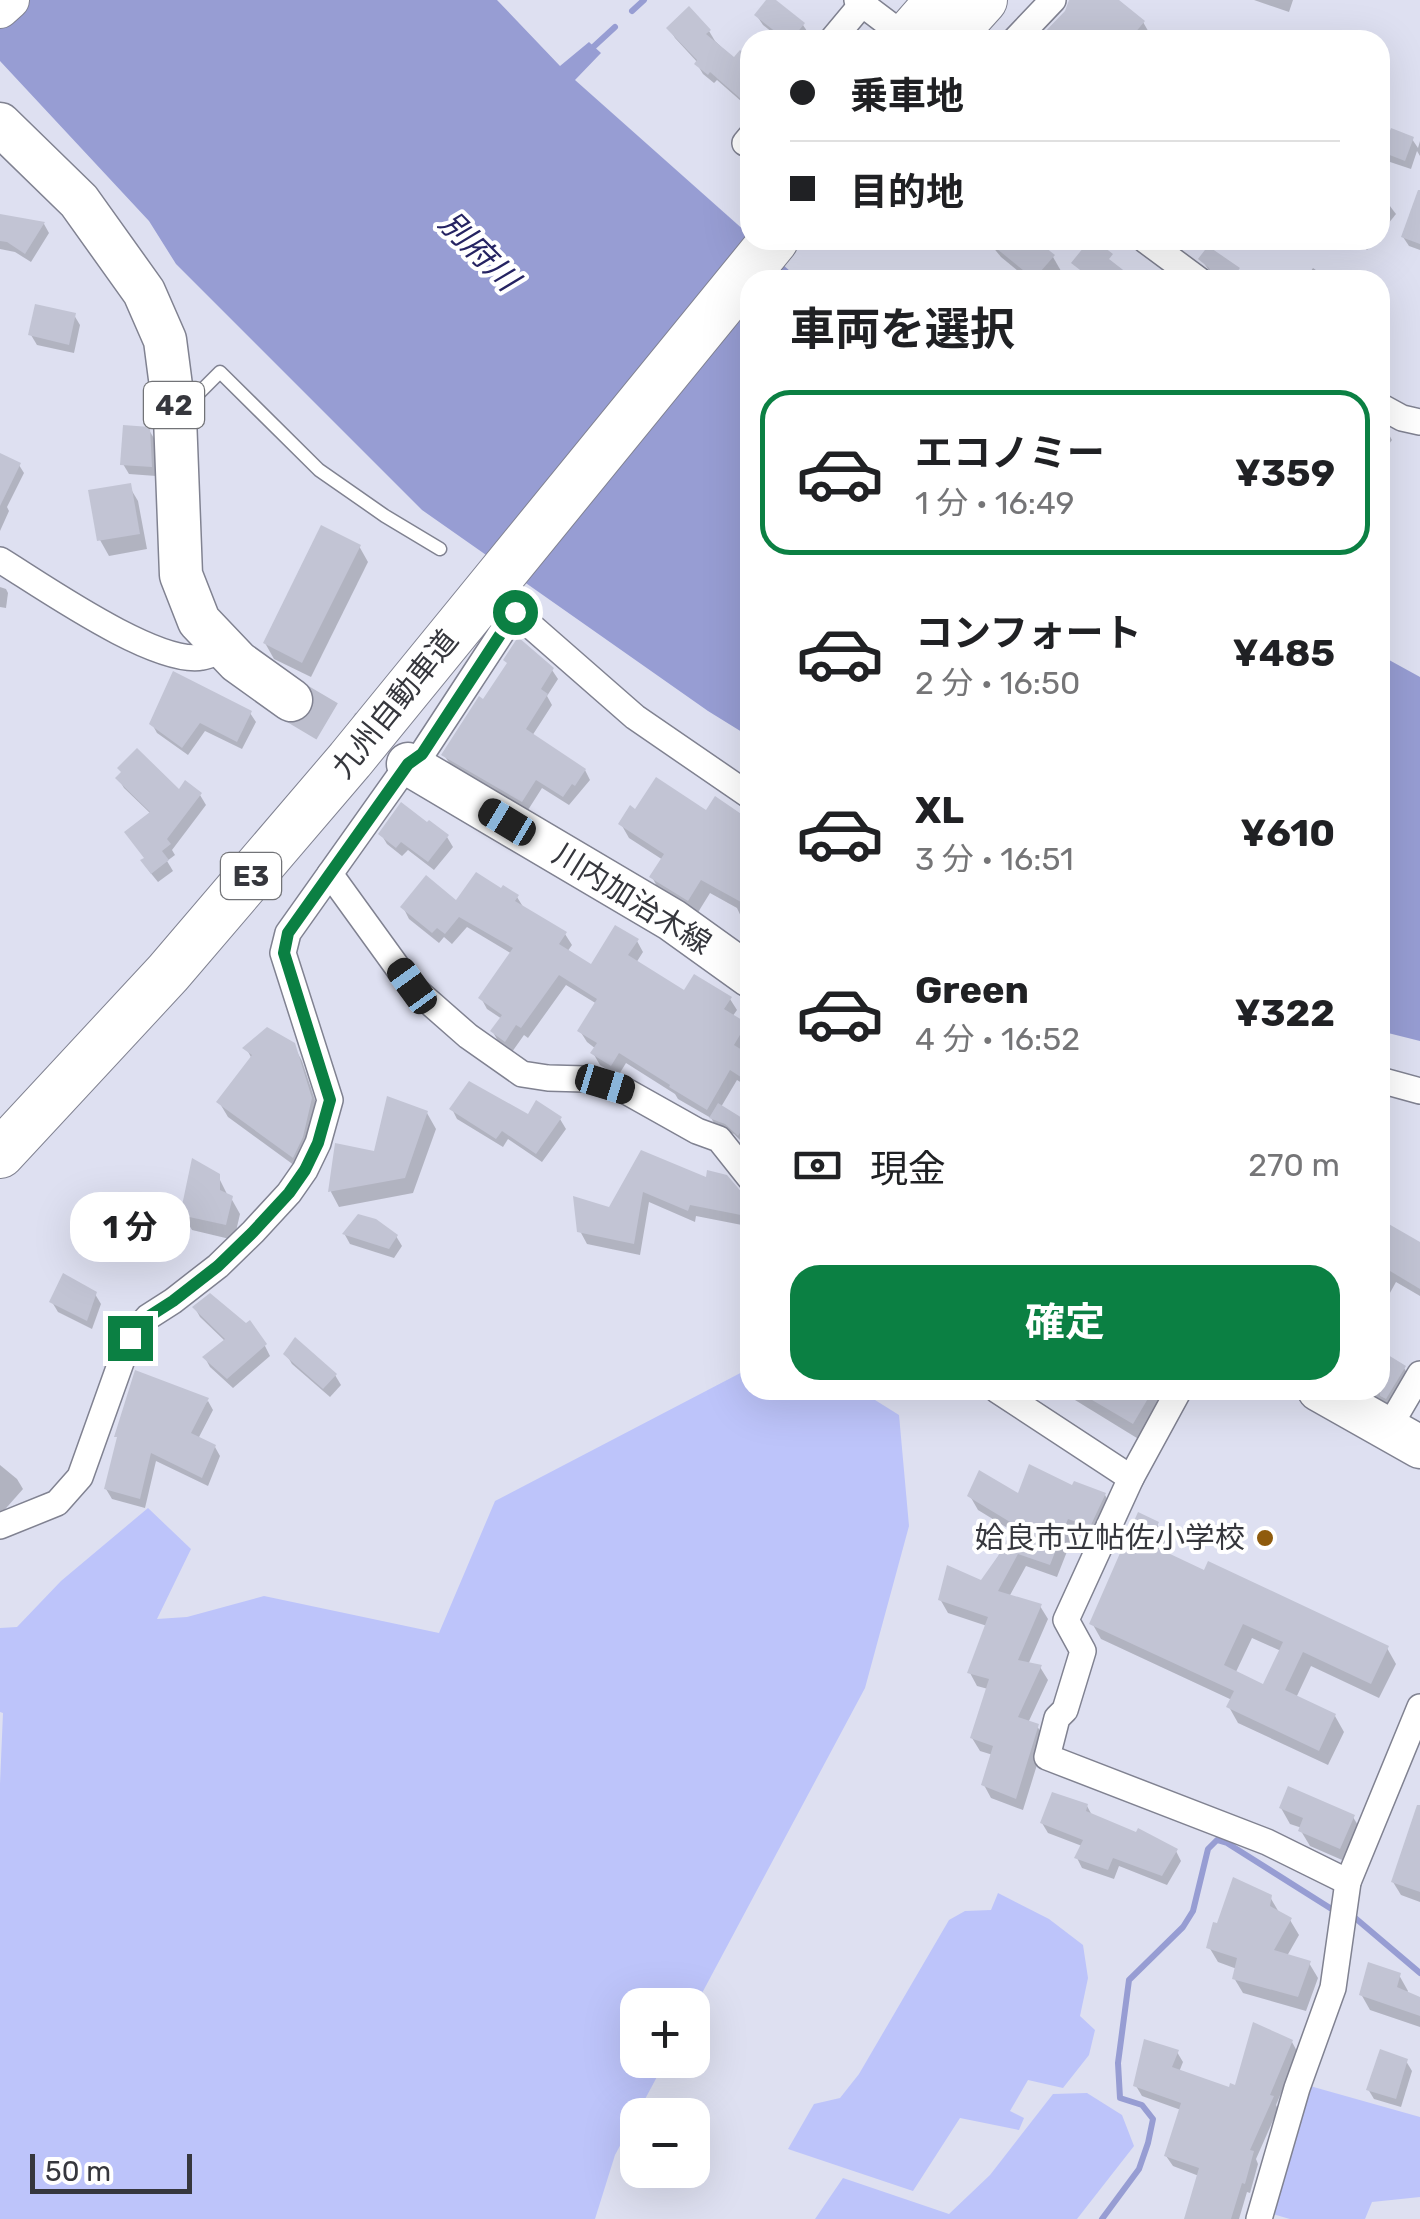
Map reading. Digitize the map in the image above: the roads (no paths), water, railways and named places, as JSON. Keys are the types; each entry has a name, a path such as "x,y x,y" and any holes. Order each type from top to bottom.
{"highway":[{"path":"900,30 940,0"},
{"path":"956,30 982,0"},
{"name":"九州自動車道","path":"0,1106 144,954 324,742 740,232"},
{"name":"九州自動車道","path":"746,270 765,250"},
{"name":"九州自動車道","path":"0,1154 181,958 350,760 464,568 740,276"}],"main road":[{"name":"42","path":"0,124 79,201 144,292 165,340 175,416 181,575 199,621 238,662 290,700"},
{"name":"川内加治木線","path":"408,764 672,920 740,969"},
{"path":"1337,1400 1404,1437"}],"street":[{"path":"0,9 10,0"},
{"path":"1024,30 1053,0"},
{"path":"839,30 859,2 894,30"},
{"path":"1158,250 1186,270"},
{"path":"1390,411 1420,422"},
{"path":"0,560 90,617 141,642 169,653 200,658 224,648"},
{"path":"0,1526 57,1502 80,1476 130,1338 148,1317 230,1255 289,1193 305,1170 318,1143 330,1100 284,953 288,933 408,764 422,754 515,612 635,717 740,789"},
{"path":"330,874 412,986 468,1036 522,1074 585,1079 624,1090 719,1138 740,1165"},
{"path":"1390,1082 1420,1090"},
{"path":"1404,1437 1420,1374"},
{"path":"1012,1400 1131,1478"},
{"path":"1174,1400 1131,1478 1066,1620 1083,1651 1064,1710 1057,1718 1048,1756 1268,1842 1348,1882"},
{"path":"1259,2219 1297,2088 1333,1988 1348,1882 1420,1708"}],"lane":[{"path":"175,416 220,372 319,470 464,568"}],"water":[{"name":"別府川","path":"0,0 497,0 560,66 589,42 601,53 575,80 740,227 740,250 766,250 789,270 740,270 740,731 422,510 176,264 149,221 0,61"},
{"path":"1390,660 1420,677 1420,1041 1390,1034"}],"waterway":[{"path":"632,11 644,0"},
{"path":"590,50 615,27"},
{"path":"1102,2219 1139,2169 1153,2119 1142,2105 1120,2098 1118,2063 1129,1980 1183,1927 1193,1911 1208,1849 1217,1840 1227,1843 1330,1908"},
{"path":"1354,1917 1420,1973"}],"tunnel":[{"path":"291,700 408,764"}],"place":[{"name":"姶良市立帖佐小学校","path":"1265,1538"}]}
